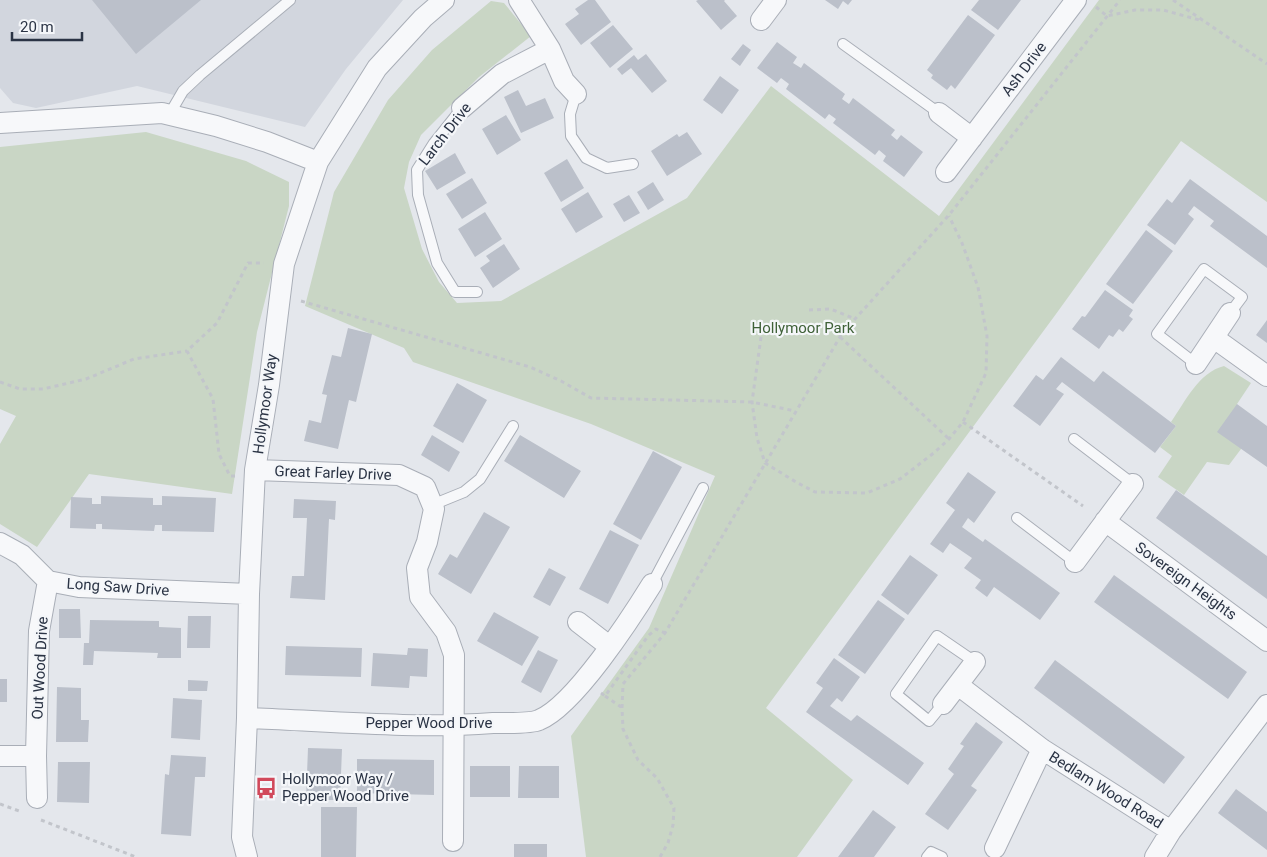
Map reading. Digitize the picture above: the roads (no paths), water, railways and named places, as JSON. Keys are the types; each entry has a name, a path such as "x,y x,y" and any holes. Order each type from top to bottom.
{"street":[{"name":"Hollymoor Way","path":"247,857 242,837 247,718 249,594 256,473 284,264 318,162 377,68 423,18 444,0"},
{"path":"519,0 550,49 564,81 576,94"},
{"path":"761,20 776,0"},
{"name":"Ash Drive","path":"946,172 1076,0"},
{"name":"Larch Drive","path":"462,108 502,74 550,49"},
{"path":"0,123 162,113 216,126 267,142 318,162"},
{"path":"939,113 972,138"},
{"path":"1196,364 1230,313"},
{"path":"1214,338 1267,376"},
{"name":"Great Farley Drive","path":"256,473 400,475 425,487 432,505"},
{"path":"1075,562 1133,484"},
{"path":"432,505 434,509 427,542 417,568 420,597 446,632 454,655 453,840"},
{"name":"Sovereign Heights","path":"1105,521 1267,641"},
{"name":"Long Saw Drive","path":"0,543 22,555 48,580 79,588 249,594"},
{"name":"Out Wood Drive","path":"37,798 36,756 39,631 48,580"},
{"name":"Pepper Wood Drive","path":"247,718 454,726 538,720 556,709 582,682 631,618 652,584"},
{"path":"578,622 609,646"},
{"path":"943,704 975,662"},
{"name":"Bedlam Wood Road","path":"958,685 1042,749 1170,831"},
{"path":"1155,857 1170,831 1267,705"},
{"name":"Bedlam Wood Road","path":"993,852 1042,749"},
{"path":"0,756 36,756"}],"lane":[{"path":"169,114 183,91 290,0"},
{"path":"844,44 939,113"},
{"path":"576,94 570,114 571,136 586,158 607,168 633,164"},
{"name":"Larch Drive","path":"462,108 434,143 416,170 418,195 437,263 455,292 477,292"},
{"path":"1196,364 1157,334 1204,269 1242,297 1230,313"},
{"path":"432,505 464,492 480,479 513,426"},
{"path":"1074,439 1133,484"},
{"path":"652,584 703,488"},
{"path":"1017,518 1075,562"},
{"path":"943,704 929,721 896,694 937,636 975,662"},
{"path":"927,857 931,852 942,857"}],"place":[{"name":"Hollymoor Way / Pepper Wood Drive","path":"266,788"}],"park label":[{"name":"Hollymoor Park","path":"803,328"}]}
